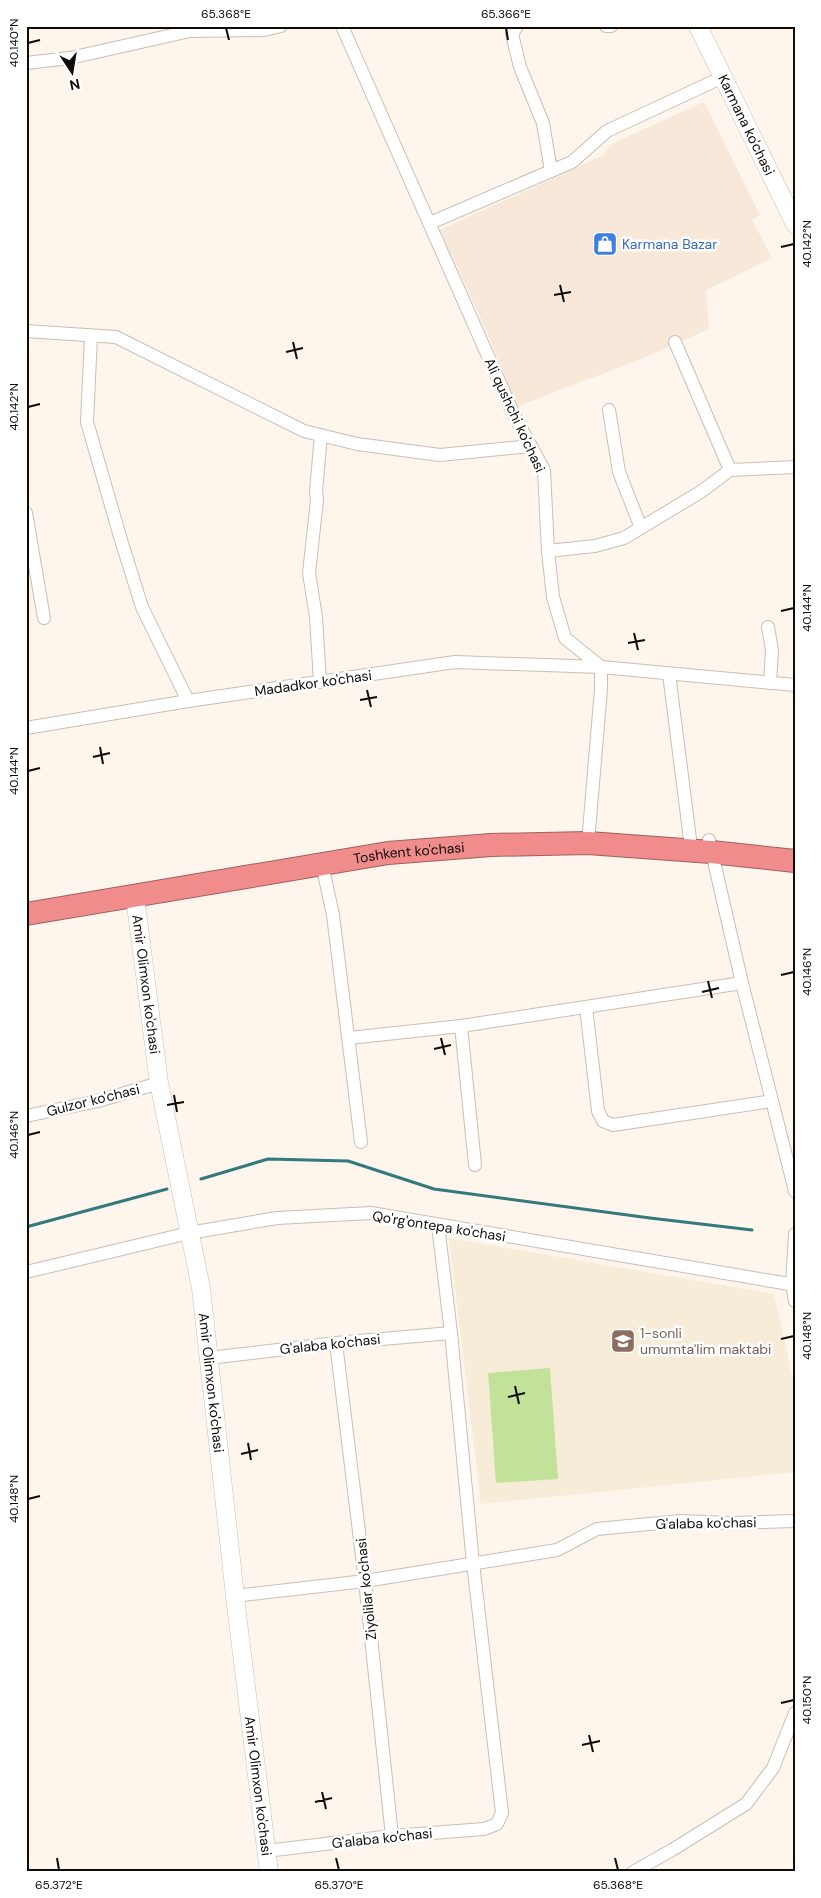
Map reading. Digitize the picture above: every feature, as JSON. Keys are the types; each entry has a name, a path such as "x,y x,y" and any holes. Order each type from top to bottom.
{"highway":[{"name":"Toshkent ko'chasi","path":"26,914 134,890 386,843 490,833 795,849"},
{"name":"Toshkent ko'chasi","path":"26,901 134,890 397,852 589,837"},
{"name":"Toshkent ko'chasi","path":"703,844 795,862"}],"street":[{"path":"26,63 70,58 190,31 264,30 281,26"},
{"name":"Ali qushchi ko'chasi","path":"342,26 514,415 544,470 548,550 553,597 565,638 601,667"},
{"path":"517,26 512,34 520,67 543,123 551,171"},
{"path":"606,26 611,26"},
{"name":"Karmana ko'chasi","path":"698,26 723,77 788,195 795,224"},
{"path":"430,223 572,162 606,131 723,77"},
{"path":"26,332 116,337 263,412 304,431 321,436 358,444 440,456 531,446"},
{"path":"91,336 87,422 120,540 142,607 188,701"},
{"path":"675,342 730,470"},
{"path":"609,410 619,472 641,528"},
{"path":"320,682 316,618 309,573 317,500 316,491 321,436"},
{"path":"548,550 595,546 624,538 702,491 730,470 795,467"},
{"path":"27,518 44,618"},
{"path":"768,627 772,650 770,683"},
{"name":"Madadkor ko'chasi","path":"26,728 188,701 455,662 601,667 795,685"},
{"path":"589,837 601,689 601,667"},
{"path":"669,674 703,844 742,983 795,1191"},
{"path":"322,864 333,915 361,1142"},
{"name":"Amir Olimxon ko'chasi","path":"134,890 159,1083 201,1288 235,1596 269,1872"},
{"path":"349,1038 462,1026 742,983"},
{"path":"586,1007 598,1111 603,1121 613,1125 772,1101"},
{"path":"462,1026 475,1166"},
{"name":"Gulzor ko'chasi","path":"26,1116 98,1101 159,1083"},
{"name":"Qo'rg'ontepa ko'chasi","path":"26,1272 189,1233 277,1218 371,1213 793,1285"},
{"path":"438,1225 451,1333 473,1563"},
{"path":"795,1234 793,1285 795,1301"},
{"name":"G'alaba ko'chasi","path":"209,1358 336,1343 451,1333"},
{"name":"Ziyolilar ko'chasi","path":"336,1343 366,1581 392,1836"},
{"name":"G'alaba ko'chasi","path":"235,1596 366,1581 557,1550 597,1529 680,1521 733,1523 795,1521"},
{"name":"G'alaba ko'chasi","path":"266,1851 392,1836 484,1829 497,1824 502,1813 473,1563"},
{"path":"633,1872 746,1804 773,1768 795,1713"}],"shaded area":[{"name":"Karmana Bazar","path":"704,102 760,215 752,220 772,258 706,290 709,329 641,359 516,407 487,332 440,230 604,155 609,145"},
{"name":"1-sonli umumta'lim maktabi","path":"449,1238 774,1294 795,1388 795,1472 481,1504"}],"green space":[{"path":"550,1368 558,1479 496,1483 488,1373"}],"waterway":[{"path":"201,1179 268,1159 348,1161 434,1189 752,1230"},
{"path":"26,1227 167,1189"}],"place":[{"name":"Karmana Bazar","path":"605,244"},
{"name":"1-sonli umumta'lim maktabi","path":"623,1341"}]}
